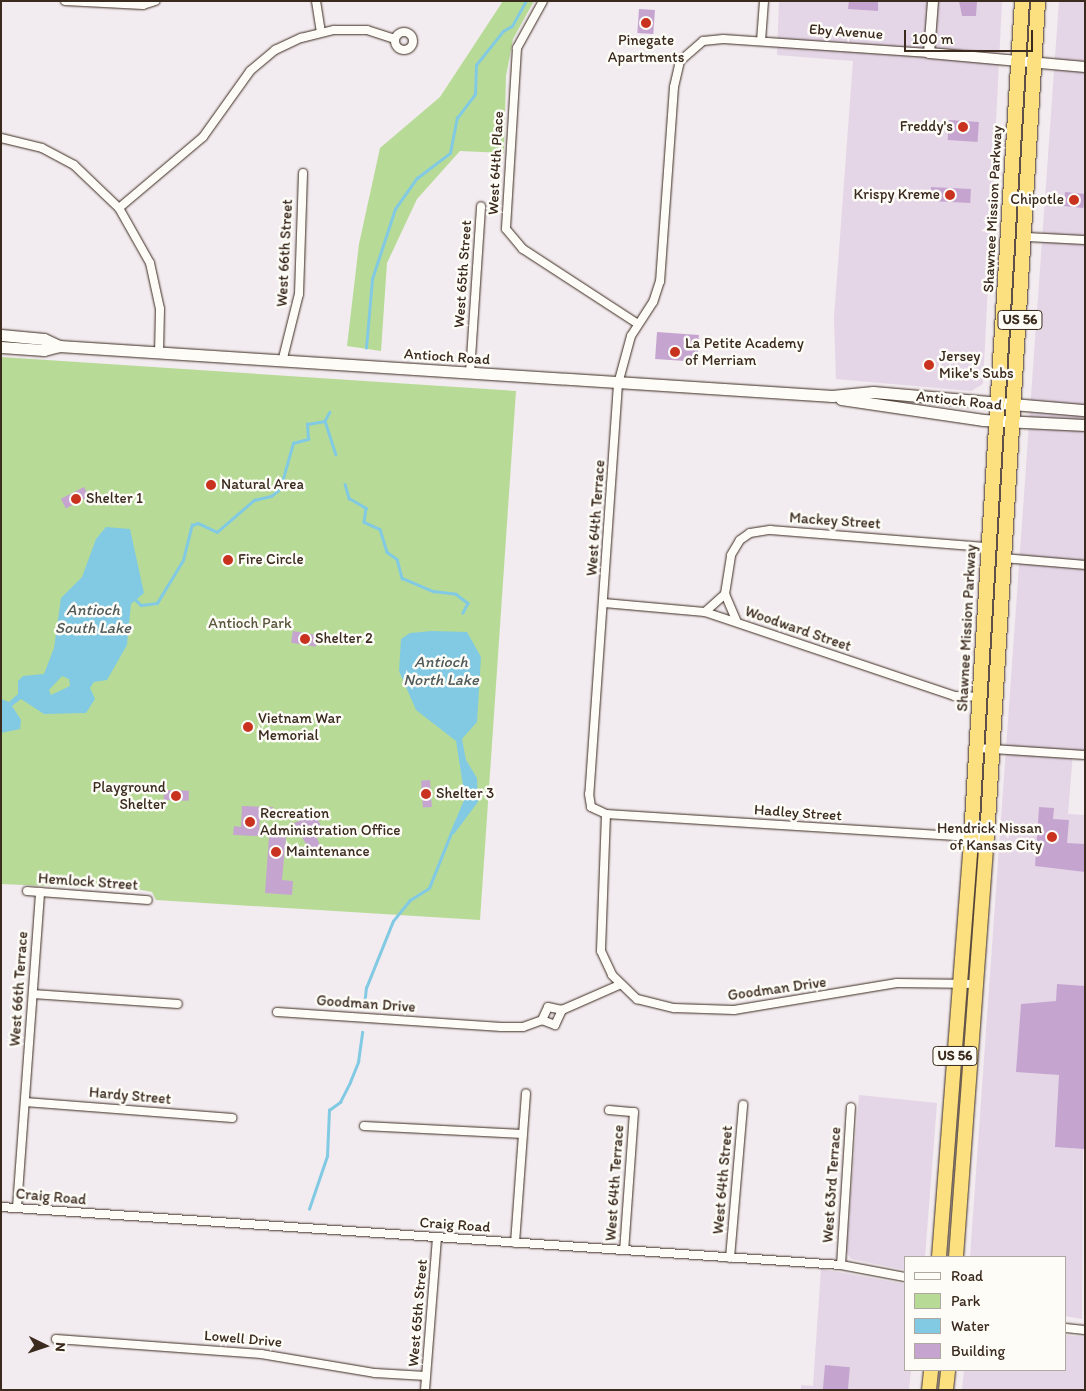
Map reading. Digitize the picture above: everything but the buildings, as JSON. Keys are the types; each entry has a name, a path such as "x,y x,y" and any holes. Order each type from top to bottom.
{"highway":[{"name":"Shawnee Mission Parkway","path":"939,1256 977,748 1022,1"},
{"name":"US 56","path":"956,1256 987,838 1026,237 1038,1"},
{"path":"1010,180 1020,230 1026,237"},
{"path":"929,1390 931,1371"},
{"path":"946,1390 948,1371"}],"main road":[{"name":"Antioch Road","path":"1,335 44,339 59,346"},
{"name":"Antioch Road","path":"1,347 44,350 59,346 618,384 832,396 873,392 1015,402 1085,410"},
{"name":"Antioch Road","path":"832,396 872,406 997,420 1085,425"}],"street":[{"path":"65,1 144,6 155,1"},
{"path":"316,1 322,32"},
{"name":"West 64th Place","path":"543,1 517,48 506,229 523,249 638,324"},
{"path":"762,41 764,1"},
{"path":"929,53 932,1"},
{"path":"119,208 203,138 262,59 292,41 322,32 367,30 394,38"},
{"name":"Eby Avenue","path":"688,51 703,41 762,41 929,53 1085,68"},
{"name":"West 64th Terrace","path":"606,814 591,807 589,794 618,384 622,357 638,324 653,302 660,281 674,87 680,61 688,51"},
{"path":"1,138 42,148 74,165 119,208 150,263 160,308 160,353"},
{"name":"West 66th Street","path":"282,362 299,294 303,174"},
{"name":"West 65th Street","path":"470,373 481,206"},
{"path":"1026,237 1085,240"},
{"name":"Mackey Street","path":"725,594 735,548 740,540 759,531 988,547"},
{"path":"1004,558 1085,565"},
{"path":"705,612 725,594 737,622"},
{"name":"Woodward Street","path":"604,603 705,612 954,696 979,697"},
{"path":"977,748 1085,755"},
{"path":"606,814 600,941 604,961 619,985"},
{"name":"Hadley Street","path":"606,814 987,838"},
{"name":"Hemlock Street","path":"27,891 148,900"},
{"name":"West 66th Terrace","path":"17,1207 40,892"},
{"name":"Goodman Drive","path":"542,1020 548,1007 562,1010 619,985 651,1004 708,1011 761,1008 897,983 960,982 976,984"},
{"path":"33,994 178,1004"},
{"name":"Goodman Drive","path":"277,1012 523,1027 542,1020 555,1025 562,1010"},
{"path":"515,1243 526,1093"},
{"name":"Hardy Street","path":"25,1102 232,1118"},
{"name":"West 64th Street","path":"730,1258 743,1105"},
{"name":"West 63rd Terrace","path":"841,1266 851,1107"},
{"name":"West 64th Terrace","path":"609,1110 634,1112 624,1250"},
{"path":"364,1126 523,1134"},
{"name":"Craig Road","path":"1,1207 841,1266 904,1277"},
{"name":"West 65th Street","path":"425,1390 437,1238"},
{"path":"1066,1328 1085,1330"},
{"name":"Lowell Drive","path":"56,1339 262,1354 375,1373 426,1376"}],"shaded area":[{"path":"779,1 1002,1 983,384 971,391 836,379 834,318 853,61 777,55"},
{"path":"1059,1 1085,1 1085,752 1073,752 1068,814 1085,815 1082,1319 1066,1316 1066,1256 970,1256"},
{"path":"859,1095 937,1103 925,1256 904,1256 904,1270 851,1259 846,1251"},
{"path":"821,1269 904,1284 904,1371 911,1371 909,1390 801,1390 801,1385 813,1386"},
{"path":"1066,1335 1085,1337 1085,1390 962,1390 964,1371 1066,1371"}],"green space":[{"path":"503,1 534,1 513,39 506,76 504,153 460,151 417,199 387,263 381,351 347,346 359,244 380,148 440,97"},
{"name":"Antioch Park","path":"1,357 516,391 480,920 156,900 152,892 142,890 1,884"}],"water":[{"name":"Antioch South Lake","path":"106,527 130,529 144,593 131,604 127,645 107,680 94,682 90,688 95,699 86,713 44,714 21,699 12,706 21,720 20,729 1,733 1,699 9,702 18,694 18,681 23,676 44,674 54,648 61,598 82,577 96,539","holes":["62,676 69,679 70,686 51,695 49,690"]},
{"name":"Antioch North Lake","path":"432,631 467,632 481,657 477,722 462,739 466,760 477,778 478,802 454,834 450,833 465,798 456,741 416,710 399,671 401,639 410,633"}],"waterway":[{"path":"366,348 372,279 395,209 417,178 450,153 457,118 475,94 476,65 503,31 512,26 526,1"},
{"path":"330,412 325,421 336,454"},
{"path":"134,598 141,605 157,603 183,560 192,525 198,523 217,532 254,500 271,496 280,489 293,443 308,439 307,424 325,421"},
{"path":"345,484 349,498 366,508 364,522 380,529 387,552 397,559 402,578 433,591 456,594 468,603 463,613"},
{"path":"364,1006 366,988 393,921 410,900 429,888 451,833"},
{"path":"309,1209 327,1156 329,1110 340,1102 350,1082 358,1062 362,1032"}],"place":[{"name":"Pinegate Apartments","path":"646,23"},
{"name":"Freddy's","path":"963,127"},
{"name":"Krispy Kreme","path":"950,195"},
{"name":"Chipotle","path":"1074,200"},
{"name":"La Petite Academy of Merriam","path":"675,352"},
{"name":"Jersey Mike's Subs","path":"929,365"},
{"name":"Natural Area","path":"211,485"},
{"name":"Shelter 1","path":"76,499"},
{"name":"Fire Circle","path":"228,560"},
{"name":"Shelter 2","path":"305,639"},
{"name":"Vietnam War Memorial","path":"248,727"},
{"name":"Shelter 3","path":"426,794"},
{"name":"Playground Shelter","path":"176,796"},
{"name":"Recreation Administration Office","path":"250,822"},
{"name":"Hendrick Nissan of Kansas City","path":"1052,837"},
{"name":"Maintenance","path":"276,852"}]}
